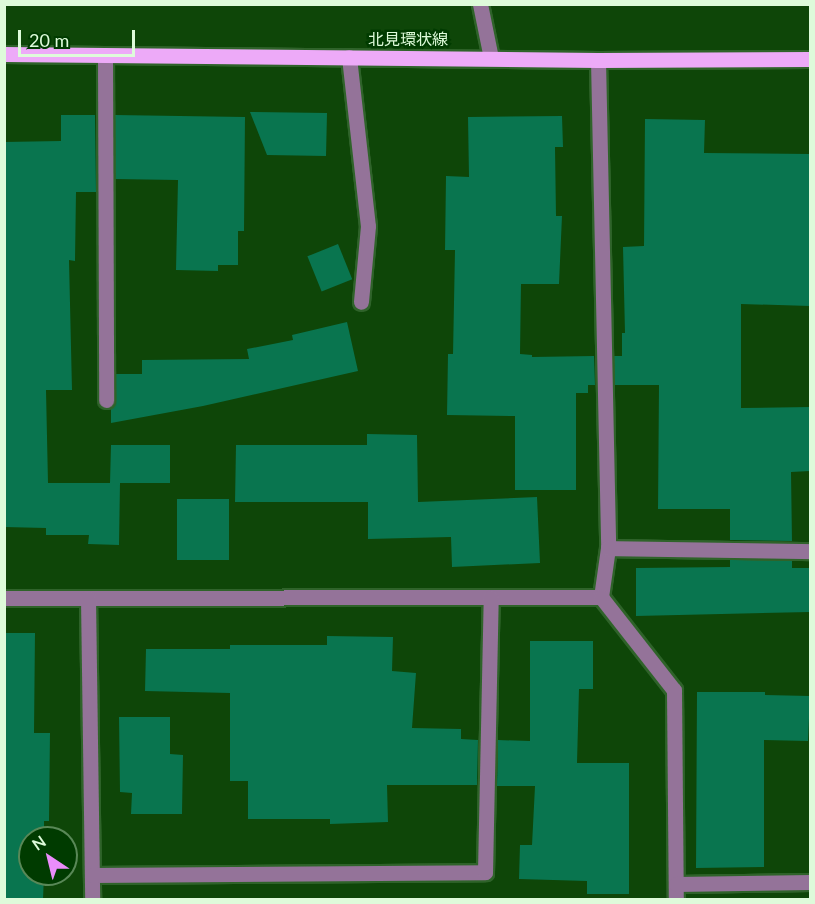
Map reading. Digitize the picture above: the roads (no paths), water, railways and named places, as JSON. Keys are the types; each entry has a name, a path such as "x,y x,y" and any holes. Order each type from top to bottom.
{"main road":[{"name":"北見環状線","path":"4,54 598,60 810,59"}],"street":[{"path":"480,4 491,58"},
{"path":"105,55 106,400"},
{"path":"349,57 368,226 361,302"},
{"path":"598,60 608,548 601,597 674,690 676,892 810,882"},
{"path":"608,548 810,551"},
{"path":"92,875 485,872 490,597"},
{"path":"4,598 601,597"},
{"path":"88,598 92,900"}]}
